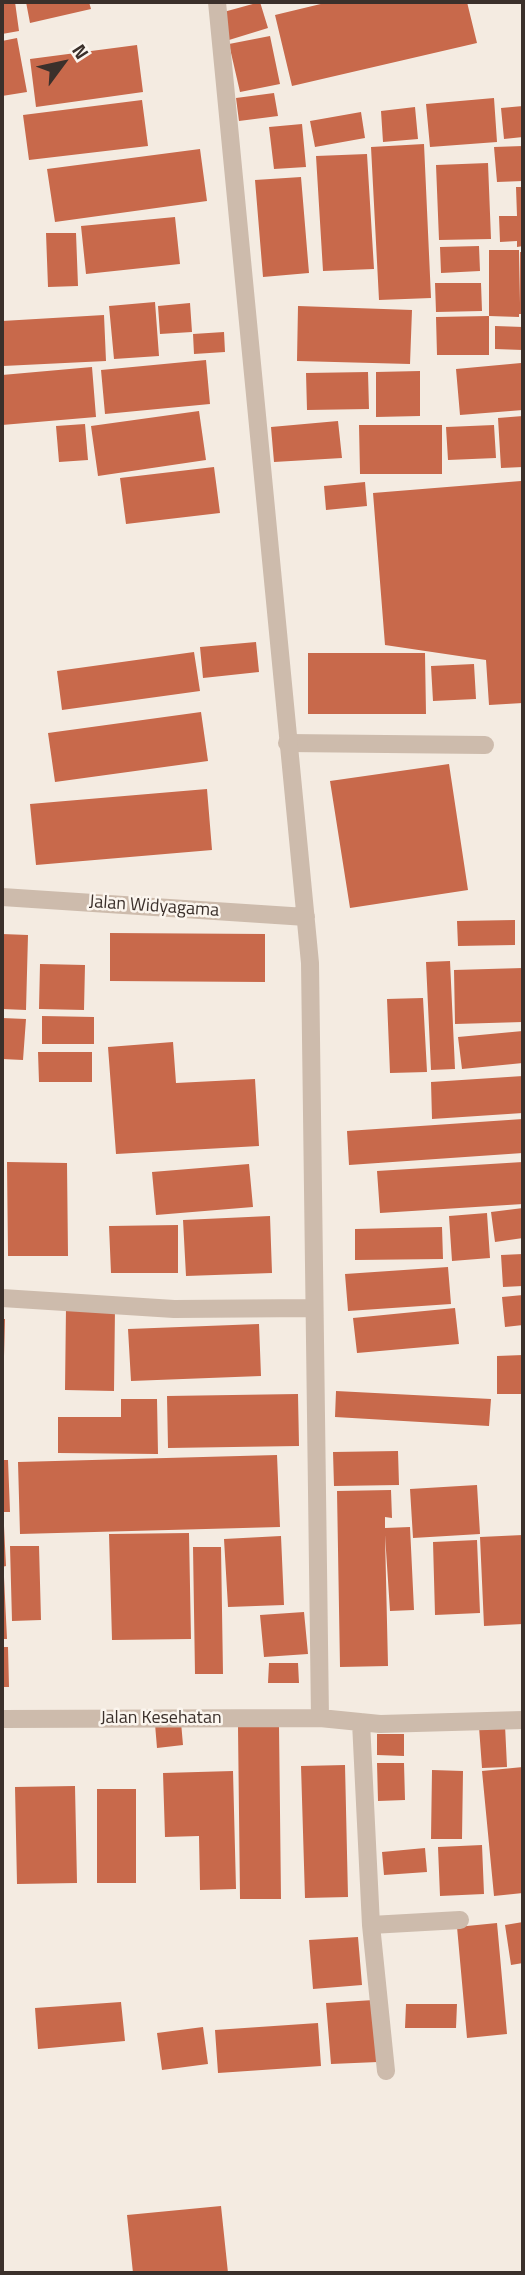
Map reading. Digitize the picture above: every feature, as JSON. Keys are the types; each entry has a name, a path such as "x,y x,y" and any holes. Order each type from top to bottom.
{"street":[{"path":"217,2 310,963 320,1718"},
{"path":"287,743 485,745"},
{"name":"Jalan Widyagama","path":"2,897 306,917"},
{"path":"2,1298 174,1309 314,1308"},
{"name":"Jalan Kesehatan","path":"2,1719 320,1718 380,1724 523,1720"},
{"path":"361,1722 371,1924 386,2071"},
{"path":"371,1924 460,1920"}],"building":[{"path":"2,2 15,2 19,31 2,34"},
{"path":"26,2 89,2 91,9 30,23"},
{"path":"260,2 268,28 229,40 220,13"},
{"path":"329,2 467,2 477,43 292,86 275,15"},
{"path":"270,36 280,84 240,92 229,44"},
{"path":"17,38 27,92 2,96 2,41"},
{"path":"137,45 143,92 36,107 30,59"},
{"path":"274,93 278,116 239,121 236,98"},
{"path":"494,98 497,142 430,147 426,104"},
{"path":"142,100 148,146 29,160 23,115"},
{"path":"523,106 523,137 504,139 501,108"},
{"path":"415,107 418,139 383,142 381,111"},
{"path":"361,112 365,138 315,147 310,121"},
{"path":"302,124 306,167 274,169 269,127"},
{"path":"424,144 431,298 379,300 371,147"},
{"path":"523,146 523,181 497,182 494,147"},
{"path":"200,149 207,201 55,222 47,169"},
{"path":"367,154 374,269 323,271 316,156"},
{"path":"488,163 491,239 439,240 436,165"},
{"path":"301,177 309,273 263,277 255,180"},
{"path":"516,187 523,187 523,246 517,247 517,241 500,242 499,216 517,216"},
{"path":"175,217 180,264 86,274 81,226"},
{"path":"46,233 76,233 78,286 48,287"},
{"path":"479,246 480,271 441,273 440,247"},
{"path":"489,250 519,250 519,303 520,252 523,252 523,314 519,314 519,317 489,316"},
{"path":"435,283 481,283 482,311 436,312"},
{"path":"155,302 159,356 114,359 109,306"},
{"path":"190,303 192,332 160,334 158,306"},
{"path":"298,306 412,310 410,364 297,361"},
{"path":"104,315 106,361 3,366 2,321"},
{"path":"489,316 489,355 437,355 436,317"},
{"path":"495,326 523,327 523,350 495,349"},
{"path":"224,332 225,352 194,354 193,334"},
{"path":"206,360 210,404 105,414 101,370"},
{"path":"521,363 523,410 460,415 456,369"},
{"path":"92,367 96,417 2,425 2,375"},
{"path":"420,371 420,416 376,417 376,372"},
{"path":"368,372 369,409 307,410 306,373"},
{"path":"199,411 206,460 98,476 91,426"},
{"path":"523,416 523,467 501,468 498,418"},
{"path":"338,421 342,458 274,462 271,427"},
{"path":"85,424 88,460 59,462 56,426"},
{"path":"359,425 442,425 442,474 360,474"},
{"path":"494,425 496,458 448,460 446,427"},
{"path":"214,467 220,513 126,524 120,478"},
{"path":"521,481 523,703 489,705 486,660 385,645 373,493"},
{"path":"365,482 367,506 326,510 324,486"},
{"path":"256,642 259,672 203,678 200,647"},
{"path":"194,652 200,691 62,710 57,671"},
{"path":"308,653 425,653 426,714 308,714"},
{"path":"474,664 476,699 433,701 431,666"},
{"path":"201,712 208,761 55,782 48,733"},
{"path":"449,764 468,890 350,908 330,781"},
{"path":"207,789 212,850 36,865 30,804"},
{"path":"515,920 515,945 458,946 457,921"},
{"path":"110,933 265,934 265,982 110,981"},
{"path":"2,934 28,935 26,1010 2,1009"},
{"path":"450,961 455,1069 431,1070 426,962"},
{"path":"40,964 85,965 84,1010 39,1009"},
{"path":"523,968 523,1022 455,1024 454,970"},
{"path":"423,998 427,1072 390,1073 387,999"},
{"path":"42,1016 94,1017 94,1044 42,1044"},
{"path":"2,1018 26,1019 23,1060 2,1059"},
{"path":"523,1031 523,1063 462,1069 458,1037"},
{"path":"173,1042 176,1083 255,1079 259,1146 116,1154 108,1047"},
{"path":"38,1052 92,1052 92,1082 39,1082"},
{"path":"523,1076 523,1113 432,1119 431,1082"},
{"path":"523,1119 523,1153 349,1165 347,1131"},
{"path":"7,1162 67,1163 68,1256 8,1256"},
{"path":"523,1162 523,1204 380,1213 377,1171"},
{"path":"249,1164 253,1207 156,1215 152,1172"},
{"path":"523,1208 523,1238 495,1242 491,1212"},
{"path":"487,1213 490,1258 452,1261 449,1216"},
{"path":"270,1216 272,1273 186,1276 183,1220"},
{"path":"178,1225 178,1273 111,1273 109,1226"},
{"path":"442,1227 443,1259 355,1260 355,1229"},
{"path":"523,1254 523,1286 503,1287 501,1255"},
{"path":"448,1267 451,1304 348,1311 345,1274"},
{"path":"523,1295 523,1325 505,1327 502,1297"},
{"path":"66,1307 115,1308 114,1391 65,1390"},
{"path":"455,1308 459,1344 357,1353 353,1318"},
{"path":"2,1319 5,1319 4,1356 2,1356"},
{"path":"259,1324 261,1376 131,1381 128,1329"},
{"path":"523,1355 523,1394 497,1394 497,1356"},
{"path":"336,1391 491,1399 489,1426 335,1417"},
{"path":"298,1394 299,1446 168,1448 167,1396"},
{"path":"121,1399 157,1399 158,1454 58,1453 58,1417 121,1417"},
{"path":"398,1451 399,1485 334,1486 333,1452"},
{"path":"277,1455 280,1527 20,1534 18,1462"},
{"path":"2,1460 8,1460 10,1512 2,1512"},
{"path":"477,1485 480,1534 413,1538 410,1489"},
{"path":"391,1490 392,1518 385,1517 385,1528 410,1527 414,1610 390,1611 385,1535 388,1666 340,1667 337,1491"},
{"path":"2,1526 6,1566 2,1567"},
{"path":"189,1533 191,1639 112,1640 109,1534"},
{"path":"523,1535 523,1624 484,1626 480,1537"},
{"path":"281,1536 284,1605 228,1607 224,1539"},
{"path":"477,1540 480,1613 435,1615 433,1542"},
{"path":"10,1546 39,1546 41,1620 12,1621"},
{"path":"193,1547 221,1547 223,1674 195,1674"},
{"path":"4,1577 7,1639 2,1639"},
{"path":"304,1612 308,1654 264,1657 260,1615"},
{"path":"2,1647 8,1647 9,1687 2,1687"},
{"path":"269,1663 298,1663 299,1683 268,1683"},
{"path":"181,1722 183,1745 157,1748 155,1724"},
{"path":"505,1725 507,1767 482,1768 479,1727"},
{"path":"279,1726 281,1899 240,1899 238,1727"},
{"path":"377,1734 404,1734 404,1756 377,1755"},
{"path":"377,1763 404,1763 405,1800 378,1801"},
{"path":"345,1765 348,1897 305,1898 301,1766"},
{"path":"523,1767 523,1893 494,1896 482,1771"},
{"path":"432,1770 463,1771 462,1839 431,1839"},
{"path":"233,1771 236,1889 200,1890 199,1836 165,1837 163,1773"},
{"path":"75,1786 77,1883 17,1884 15,1787"},
{"path":"97,1789 136,1789 136,1883 97,1883"},
{"path":"482,1845 484,1894 440,1896 438,1847"},
{"path":"425,1848 427,1872 384,1875 382,1852"},
{"path":"523,1922 523,1963 511,1965 505,1925"},
{"path":"497,1923 507,2034 467,2038 457,1927"},
{"path":"358,1937 362,1985 313,1989 309,1940"},
{"path":"374,2000 378,2062 331,2064 326,2003"},
{"path":"121,2002 125,2041 38,2049 35,2008"},
{"path":"406,2004 457,2004 456,2028 405,2028"},
{"path":"318,2023 321,2066 218,2073 215,2030"},
{"path":"203,2027 208,2064 162,2070 157,2033"},
{"path":"221,2206 228,2273 133,2273 127,2215"}]}
